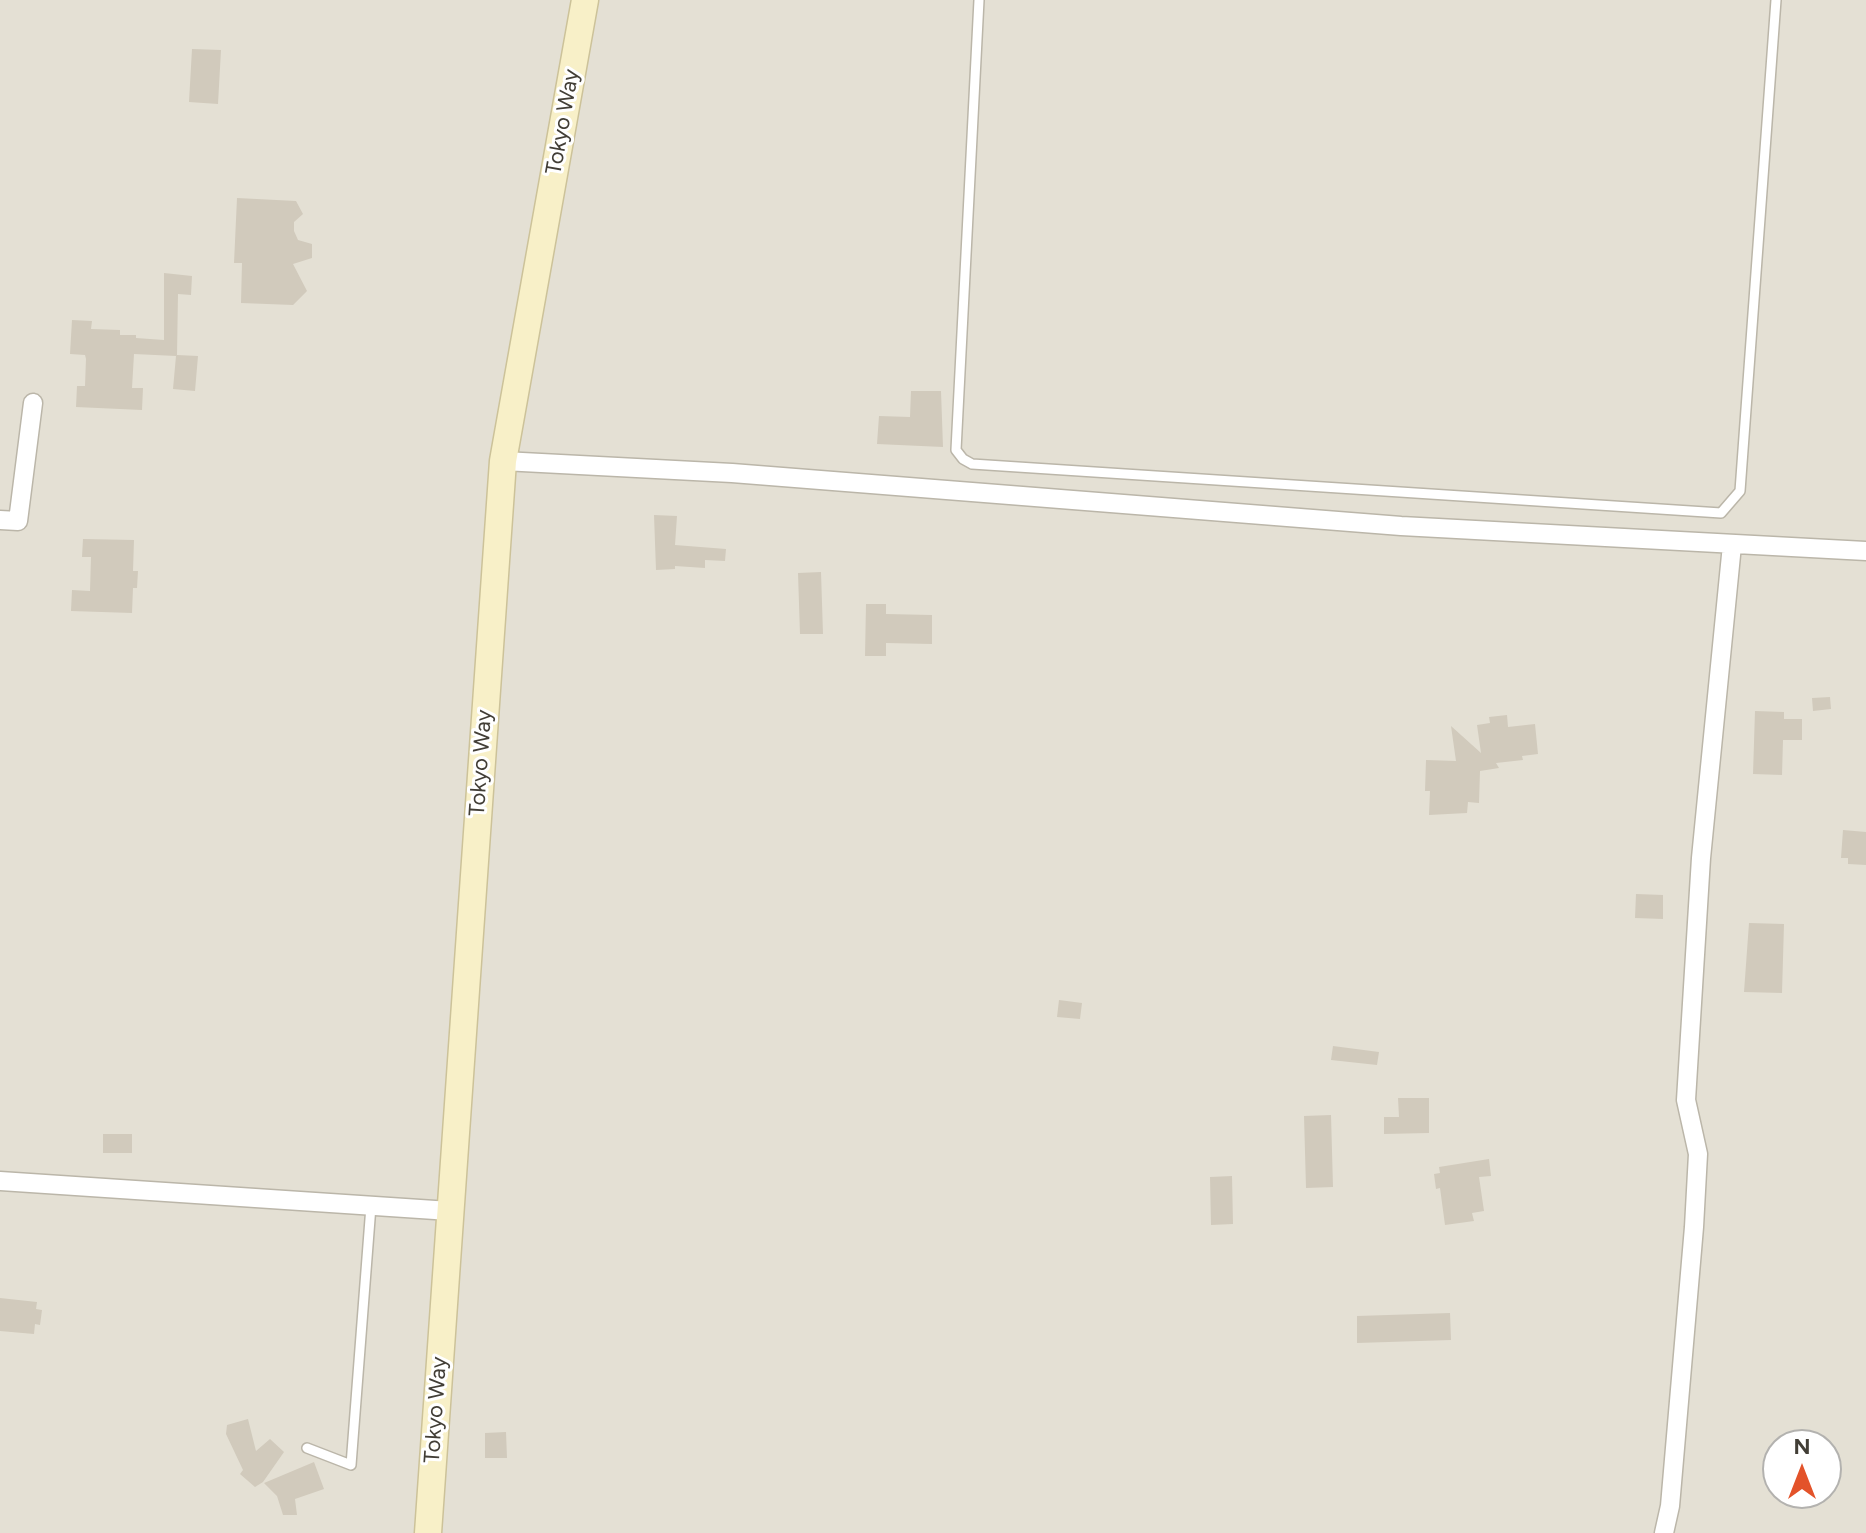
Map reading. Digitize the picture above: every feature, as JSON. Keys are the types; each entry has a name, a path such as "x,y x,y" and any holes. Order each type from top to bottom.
{"street":[{"name":"Tokyo Way","path":"428,1533 503,461 585,0"},
{"path":"0,520 18,521 33,403"},
{"path":"503,461 732,473 1401,526 1866,551"},
{"path":"1664,1533 1670,1506 1698,1154 1686,1100 1697,905 1732,545"},
{"path":"0,1181 450,1211"}],"lane":[{"path":"979,0 956,450 963,459 972,464 1721,513 1740,491 1776,0"},
{"path":"307,1448 351,1465 371,1206"}],"shaded area":[{"path":"0,0 1866,0 1866,1533 0,1533"}],"building":[{"path":"192,49 221,50 218,104 189,102"},
{"path":"237,198 296,201 303,214 294,222 294,231 298,240 312,244 312,258 293,264 307,291 293,305 241,303 242,263 234,263"},
{"path":"164,273 192,276 191,295 178,294 177,355 198,356 195,391 173,389 176,356 134,354 132,388 143,388 142,410 76,407 77,386 85,386 86,359 85,355 70,354 72,320 92,321 91,329 120,330 120,335 164,340"},
{"path":"911,391 941,391 943,447 877,444 879,416 910,417"},
{"path":"654,515 677,516 675,545 726,549 725,561 705,560 705,568 675,566 675,569 656,570"},
{"path":"83,539 134,540 133,571 138,571 137,588 133,588 132,613 71,611 72,590 90,591 91,557 82,557"},
{"path":"821,572 823,634 800,634 798,573"},
{"path":"866,604 886,604 886,614 932,615 932,644 886,643 886,656 865,656"},
{"path":"1830,697 1831,709 1813,711 1812,698"},
{"path":"1755,711 1784,712 1784,719 1802,719 1802,740 1783,740 1782,775 1753,774"},
{"path":"1507,715 1508,727 1535,724 1538,754 1522,756 1523,760 1496,763 1499,768 1480,771 1479,803 1468,802 1467,813 1429,815 1430,791 1425,791 1426,760 1456,761 1451,726 1481,753 1477,725 1490,723 1489,717"},
{"path":"1843,830 1866,832 1866,865 1848,864 1848,858 1841,858"},
{"path":"1636,894 1663,895 1663,919 1635,918"},
{"path":"1749,923 1784,924 1782,993 1744,992"},
{"path":"1059,1000 1082,1003 1080,1019 1057,1017"},
{"path":"1333,1046 1379,1052 1377,1065 1331,1060"},
{"path":"1398,1098 1429,1098 1429,1133 1384,1134 1384,1117 1399,1117"},
{"path":"1331,1115 1333,1187 1306,1188 1304,1116"},
{"path":"103,1134 132,1134 132,1153 103,1153"},
{"path":"1489,1159 1491,1176 1479,1177 1484,1211 1472,1213 1474,1221 1445,1225 1440,1188 1436,1189 1434,1174 1440,1173 1439,1167"},
{"path":"1232,1176 1233,1224 1211,1225 1210,1177"},
{"path":"0,1298 37,1302 36,1309 42,1310 40,1325 35,1324 34,1334 0,1331"},
{"path":"1450,1313 1451,1340 1357,1343 1357,1316"},
{"path":"248,1419 256,1451 270,1439 284,1452 263,1482 255,1487 240,1474 243,1470 226,1434 227,1425"},
{"path":"506,1432 507,1458 485,1458 485,1433"},
{"path":"314,1462 324,1489 295,1499 297,1515 283,1515 277,1496 264,1483"}]}
